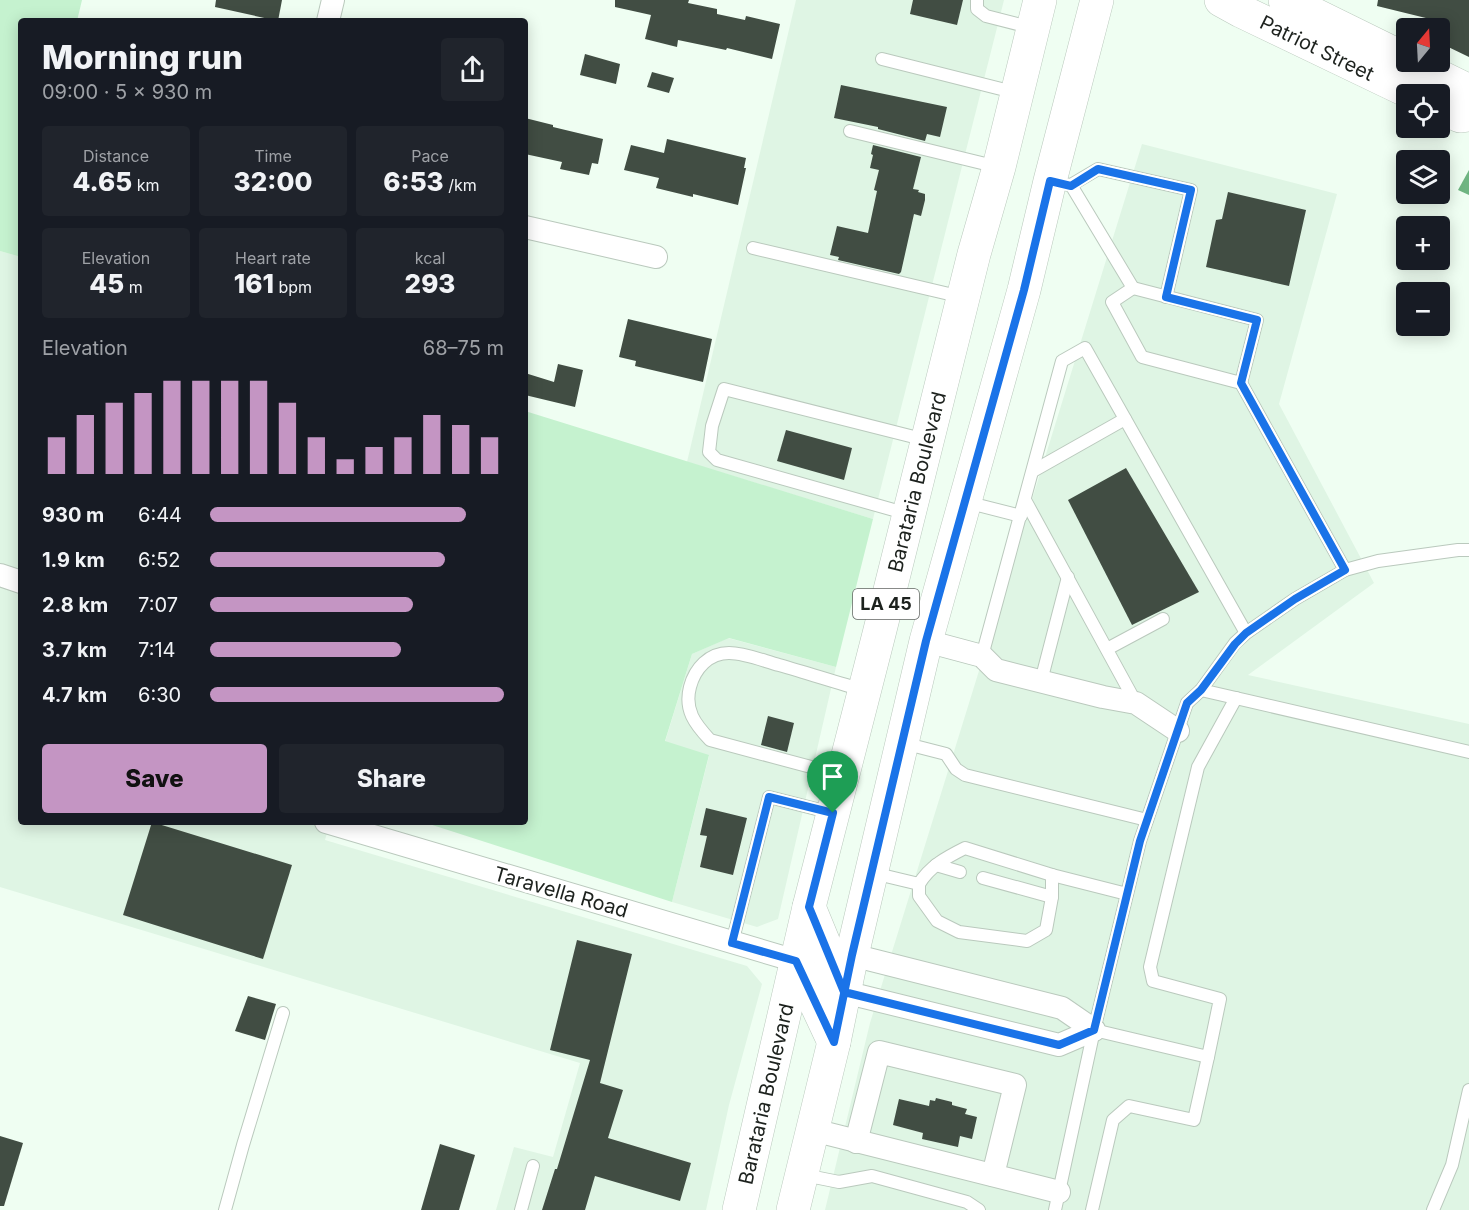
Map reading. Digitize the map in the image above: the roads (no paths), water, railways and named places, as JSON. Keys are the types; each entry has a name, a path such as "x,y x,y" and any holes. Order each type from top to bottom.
{"main road":[{"name":"Patriot Street","path":"1221,0 1396,85"},
{"name":"Patriot Street","path":"1285,0 1396,55"},
{"name":"LA 45","path":"793,1210 926,641 1024,290 1061,183 1101,7"},
{"name":"Barataria Boulevard","path":"739,1210 809,907 975,248 999,167 1037,14"},
{"name":"Patriot Street","path":"1431,72 1469,90"},
{"path":"1450,112 1460,116 1469,115"},
{"path":"809,907 844,992"},
{"path":"796,961 834,1042"}],"street":[{"path":"329,18 333,0"},
{"path":"528,228 656,257"},
{"path":"0,575 18,581"},
{"path":"926,641 982,656 996,669 1103,697 1136,703 1178,731"},
{"name":"Taravella Road","path":"336,825 796,961"},
{"path":"852,955 1062,1008 1094,1030"},
{"path":"844,992 1059,1045 1094,1030"},
{"path":"856,1142 879,1052 1015,1085 993,1175"},
{"path":"813,1130 993,1175 1057,1201"}],"lane":[{"path":"977,0 977,9 986,16 1037,14"},
{"path":"882,59 1018,93"},
{"path":"850,131 999,167"},
{"path":"1166,297 1191,190 1098,169 1061,183 1133,288 1166,297 1257,320 1241,383 1345,570"},
{"path":"753,248 963,298"},
{"path":"1133,288 1112,302 1142,357 1241,383"},
{"path":"982,656 1062,361 1085,348 1246,633"},
{"path":"909,514 717,460 709,452 712,426 724,389 927,440"},
{"path":"1033,471 1125,419"},
{"path":"1025,500 1136,703"},
{"path":"965,502 1021,516"},
{"path":"1057,1201 1094,1030 1140,841 1187,703 1201,690 1235,644 1246,633 1295,599 1345,570 1378,561 1469,550"},
{"path":"1041,681 1068,577"},
{"path":"1107,649 1163,619"},
{"path":"842,776 710,740 695,724 690,711 688,694 692,680 701,665 714,656 729,653 754,657 865,690"},
{"path":"1201,690 1469,752"},
{"path":"1092,1210 1113,1120 1130,1106 1194,1120 1220,999 1153,981 1150,967 1198,767 1236,698"},
{"path":"902,743 946,754 956,769 965,775 1147,820"},
{"path":"732,943 769,797 833,813"},
{"path":"1052,875 1052,897 1046,930 1027,941 959,932 937,921 919,896 919,884 924,875 942,860 965,848 1052,875 1127,894"},
{"path":"936,865 960,872"},
{"path":"871,873 919,884"},
{"path":"983,878 1052,897"},
{"path":"225,1210 283,1013"},
{"path":"1094,1030 1208,1058"},
{"path":"1433,1210 1452,1165 1469,1090"},
{"path":"520,1210 533,1166"},
{"path":"801,1174 839,1182 872,1176 967,1202 979,1210"}]}
